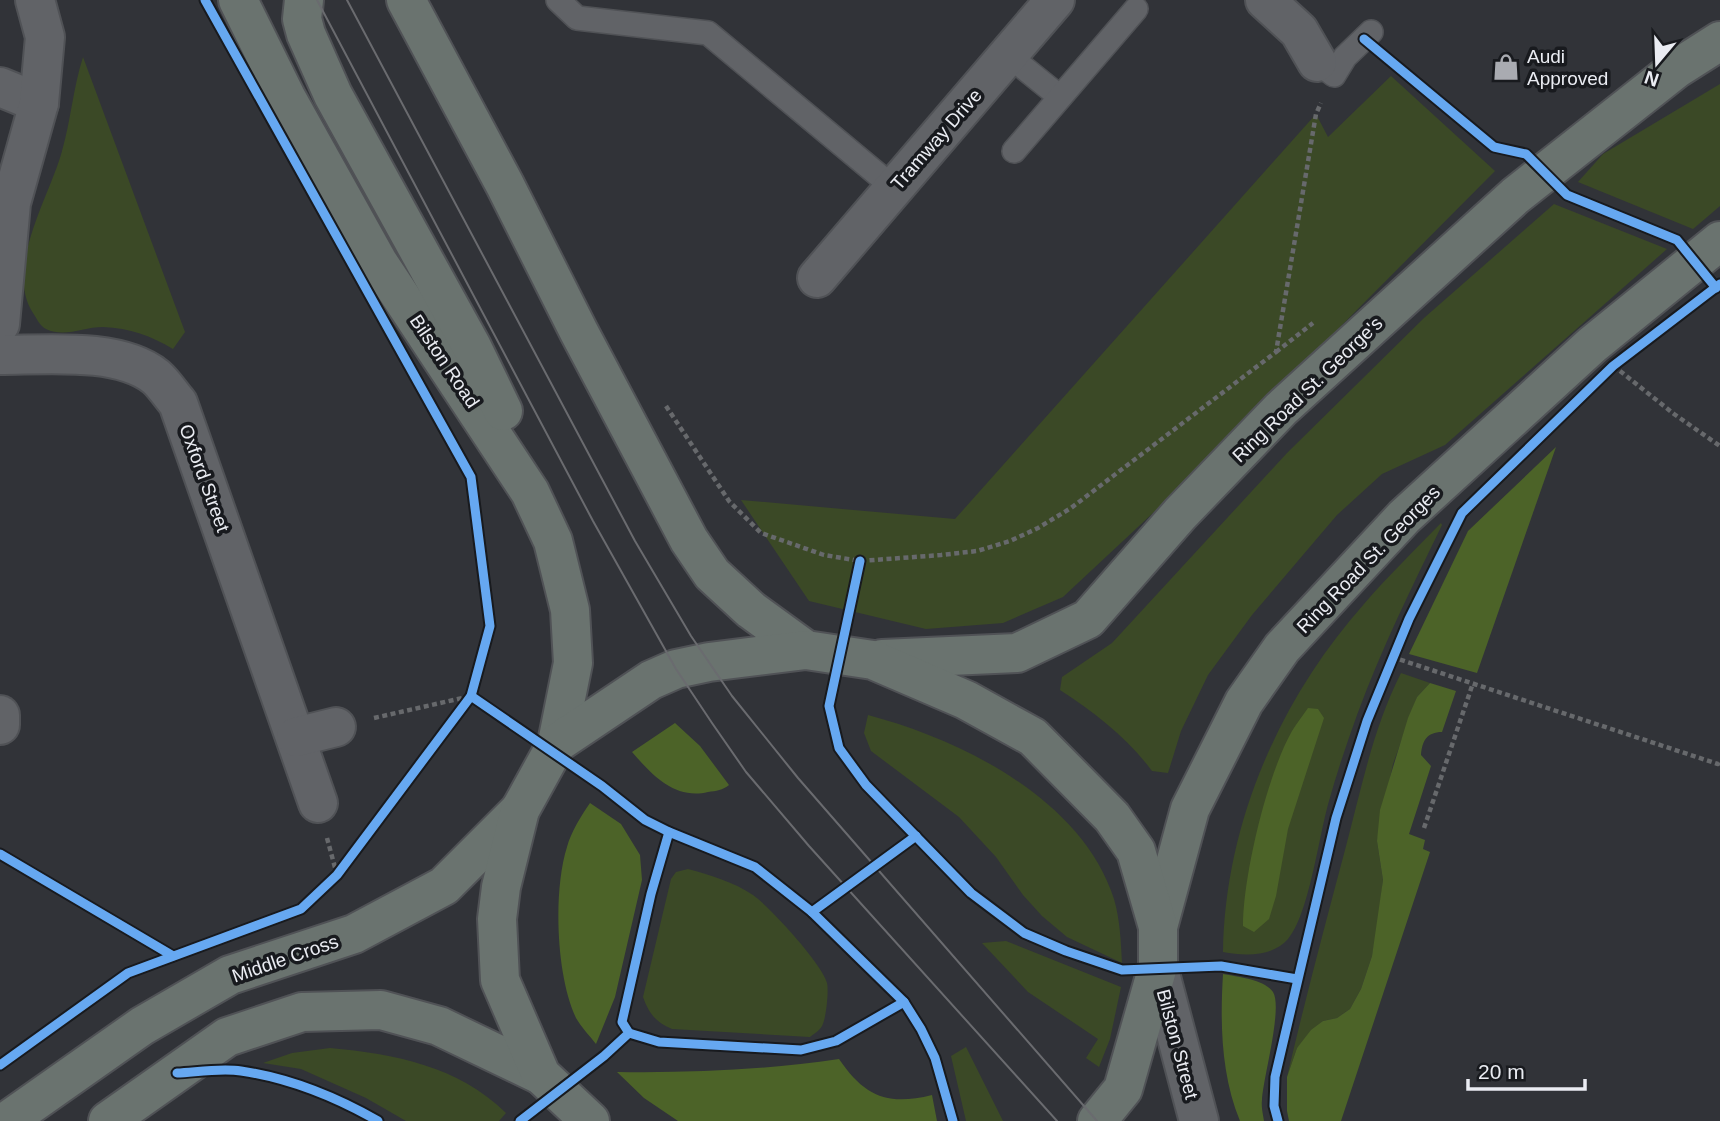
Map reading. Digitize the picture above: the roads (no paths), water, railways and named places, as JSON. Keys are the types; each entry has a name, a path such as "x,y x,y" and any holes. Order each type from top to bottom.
{"highway":[{"name":"Bilston Road","path":"238,0 286,97 379,262 530,492 553,541 570,610 573,663 557,743"},
{"path":"304,0 302,19 306,34 333,95 472,347 508,421 530,492"},
{"path":"406,0 689,540 712,574 751,610 806,650"},
{"name":"Ring Road St. George's","path":"873,660 1017,653 1088,619 1180,514 1281,408 1514,196 1676,69 1720,41"},
{"name":"Ring Road St. Georges","path":"1158,927 1190,809 1244,702 1282,648 1404,517 1592,345 1720,241"},
{"path":"541,1075 500,981 497,919 501,887 520,810 557,743 650,680 676,669 709,662 806,650 873,660 966,700 1034,737 1112,817 1136,851 1158,927 1158,966 1123,1088 1097,1121"},
{"name":"Middle Cross","path":"6,1121 142,1026 230,975 354,934 444,886 520,810"},
{"path":"108,1121 227,1037 302,1012 381,1010 439,1026 541,1075 590,1121"}],"street":[{"path":"0,324 11,202 39,103 45,37 35,0"},
{"name":"Tramway Drive","path":"817,278 1055,0"},
{"path":"1265,0 1300,31 1317,62"},
{"path":"0,88 39,103"},
{"name":"Oxford Street","path":"0,355 87,355 131,363 156,377 178,402 318,803"},
{"path":"0,715 0,725"},
{"path":"296,737 336,727"},
{"name":"Bilston Street","path":"1158,966 1199,1121"}],"lane":[{"path":"558,0 577,18 708,33 894,188"},
{"path":"1014,151 1136,9"},
{"path":"1317,62 1334,75 1345,57 1371,32"},
{"path":"1008,55 1060,97"}],"tram line":[{"path":"317,0 593,521 676,669 746,772 809,846 1057,1121"},
{"path":"347,0 635,541 691,636 732,696 798,778 1097,1121"}],"place":[{"name":"Audi Approved","path":"1506,67"}]}
